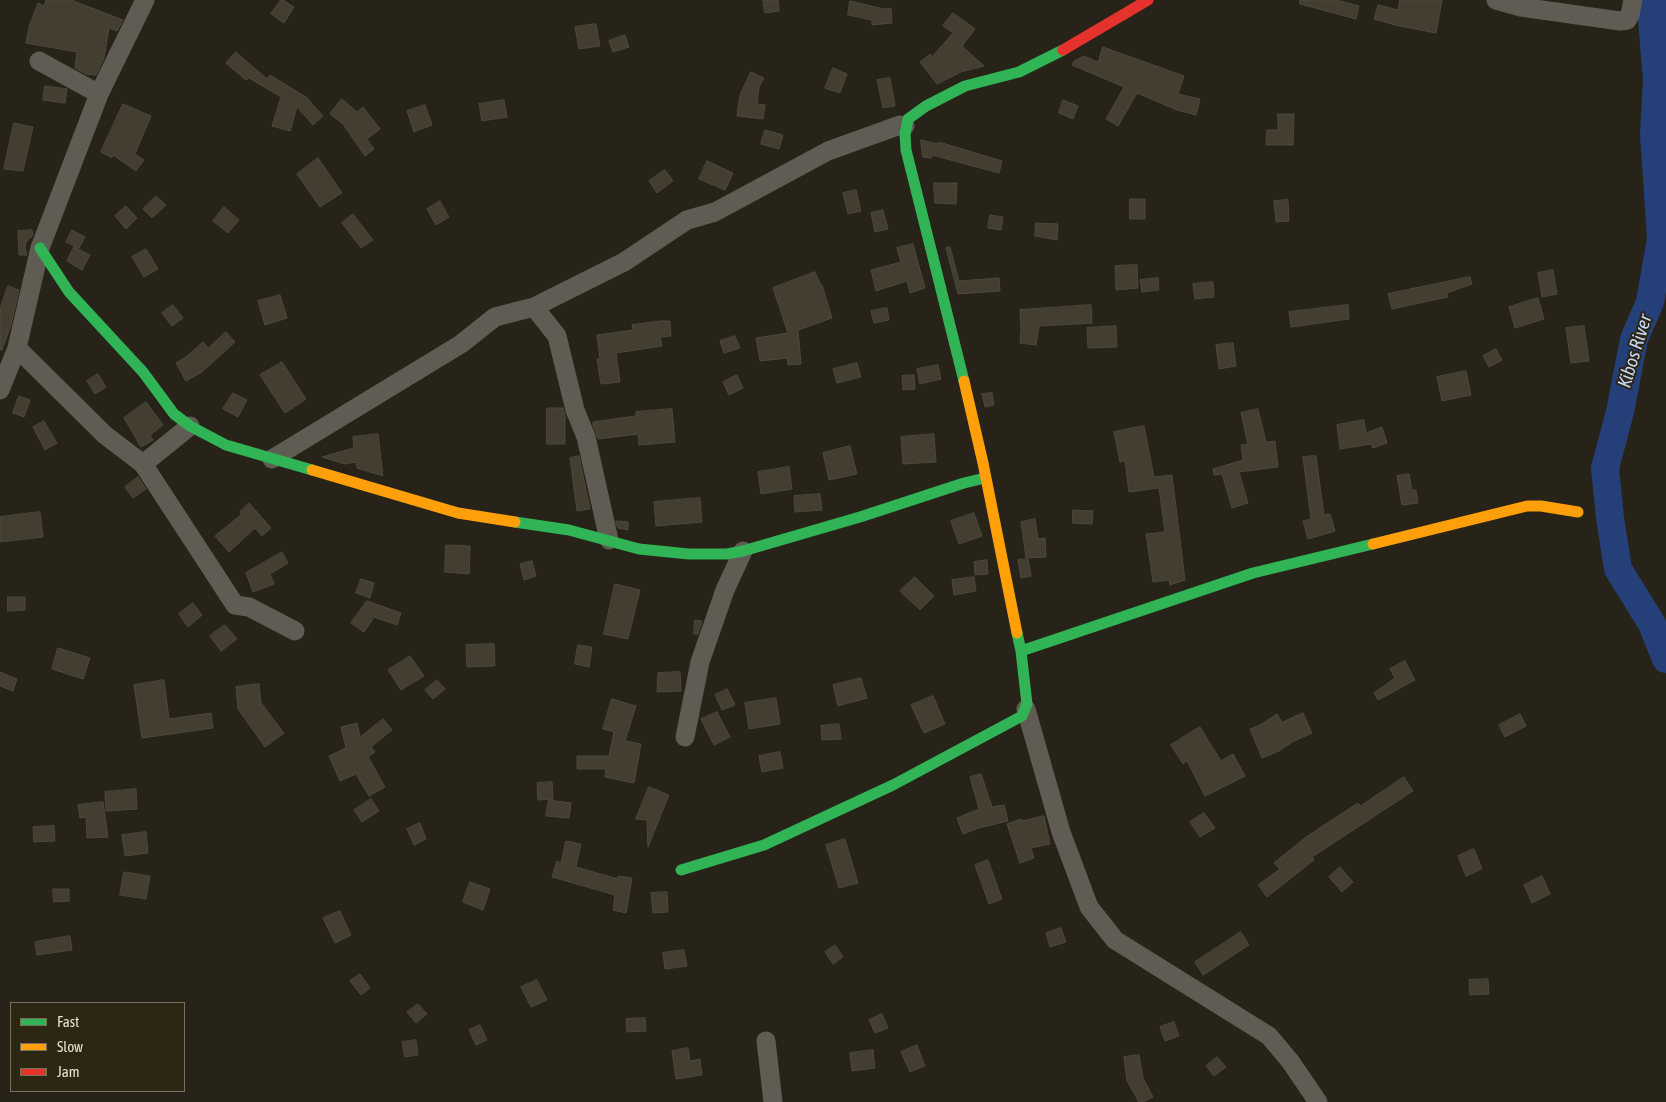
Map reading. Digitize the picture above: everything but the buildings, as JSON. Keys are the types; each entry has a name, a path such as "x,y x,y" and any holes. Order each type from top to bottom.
{"street":[{"path":"0,390 17,348 40,248 99,94 145,0"},
{"path":"681,870 764,845 901,780 1022,716 1026,710 1027,704 1021,651 962,368 906,150 906,126 908,119 926,106 965,86 1019,72 1078,42 1148,0"},
{"path":"1496,0 1520,7 1620,21 1627,20 1633,0"},
{"path":"39,61 99,94"},
{"path":"272,459 461,344 495,317 534,307 624,262 687,220 715,212 828,151 900,125 906,126"},
{"path":"40,248 69,292 143,372 174,414 190,426 226,445 458,513 569,530 639,549 689,554 727,554 860,517 985,478"},
{"path":"534,307 558,336 575,410 586,437 609,540"},
{"path":"17,348 105,435 143,464 235,605 249,606 295,631"},
{"path":"143,464 190,426"},
{"path":"1021,651 1253,573 1526,506 1541,506 1578,512"},
{"path":"685,737 700,662 724,590 743,551"},
{"path":"1026,710 1061,832 1089,907 1115,940 1269,1036 1290,1061 1318,1102"},
{"path":"766,1042 773,1102"}],"waterway":[{"name":"Kibos River","path":"1656,0 1652,19 1657,80 1654,134 1661,239 1650,302 1634,339 1620,412 1605,468 1618,569 1652,624 1666,659"}],"traffic: fast":[{"path":"964,381 906,150 905,134 908,119 926,106 965,86 1019,72 1063,50"},
{"path":"40,248 69,292 143,372 174,414 190,426 226,445 312,470"},
{"path":"515,522 569,530 639,549 689,554 727,554 860,517 985,478"},
{"path":"1021,651 1253,573 1373,544"},
{"path":"681,870 764,845 893,785 1022,716 1027,704 1017,633"}],"traffic: slow":[{"path":"964,381 983,463 1017,633"},
{"path":"312,470 458,513 515,522"},
{"path":"1373,544 1527,506 1541,506 1578,512"}],"traffic: jam":[{"path":"1063,50 1148,0"}]}
